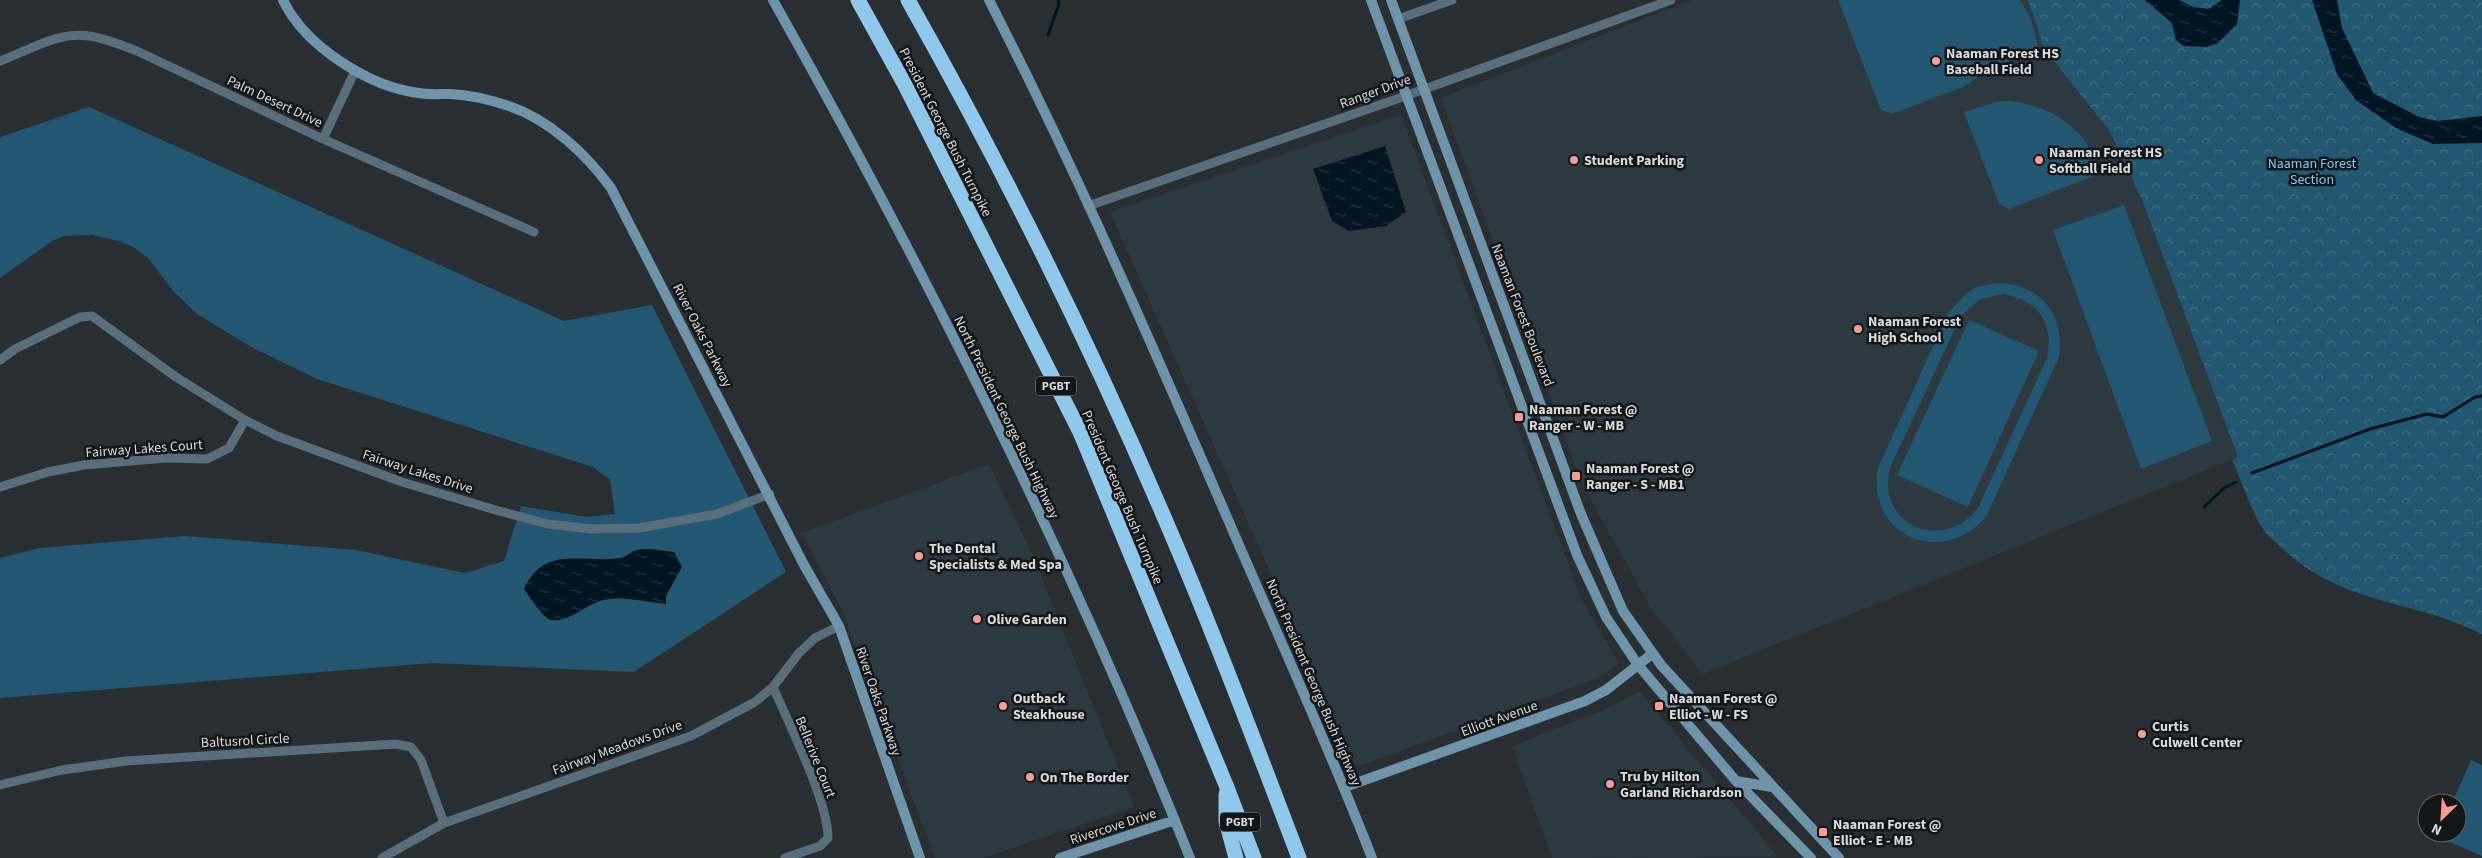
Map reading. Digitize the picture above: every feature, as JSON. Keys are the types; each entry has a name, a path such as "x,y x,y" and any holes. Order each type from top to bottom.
{"highway":[{"name":"President George Bush Turnpike","path":"858,0 905,85 1080,432 1226,785 1254,858"},
{"name":"President George Bush Turnpike","path":"908,0 1032,231 1116,408 1202,606 1299,858"},
{"path":"1226,785 1226,821 1236,858"},
{"path":"1292,839 1304,858"}],"main road":[{"name":"River Oaks Parkway","path":"283,0 328,53 355,71 387,85 419,93 452,94 510,106 553,130 595,167 611,188 770,494 804,565 839,626 920,858"},
{"name":"North President George Bush Highway","path":"773,0 969,365 1105,655 1190,858"},
{"name":"North President George Bush Highway","path":"990,0 1068,160 1188,428 1345,787 1372,858"},
{"path":"1371,0 1592,591 1606,617 1638,665 1736,781 1812,858"},
{"name":"Naaman Forest Boulevard","path":"1391,0 1580,511 1623,610 1652,654 1839,858"},
{"path":"1563,515 1580,511"},
{"name":"Elliott Avenue","path":"1345,787 1584,701 1606,690 1652,654"},
{"path":"1736,781 1772,787"},
{"name":"Rivercove Drive","path":"1060,858 1174,820"}],"street":[{"path":"1398,19 1452,0"},
{"name":"Ranger Drive","path":"1088,206 1406,96 1671,0"},
{"name":"Palm Desert Drive","path":"0,60 57,38 87,36 137,51 323,139 534,232"},
{"path":"323,139 355,71"},
{"name":"Fairway Lakes Drive","path":"0,360 14,349 72,321 92,316 176,377 245,420 311,450 402,482 548,524 591,529 639,528 717,514 770,494"},
{"name":"Fairway Lakes Court","path":"0,487 48,472 84,465 166,458 207,459 229,448 245,420"},
{"name":"Fairway Meadows Drive","path":"382,858 444,823 690,736 755,702 773,687 800,653 815,638 839,626"},
{"name":"Bellerive Court","path":"773,687 813,782 828,827 828,838 820,846 785,858"},
{"name":"Baltusrol Circle","path":"0,785 62,770 126,762 396,744 411,747 421,760 444,823"}],"shaded area":[{"name":"Naaman Forest High School","path":"1692,0 2028,0 2044,49 2109,130 2142,200 2238,457 1703,674 1651,608 1582,484 1441,98"},
{"path":"1401,115 1581,598 1619,663 1598,678 1357,767 1110,212"},
{"path":"989,464 1033,556 1134,807 983,858 935,858 843,612 802,533"},
{"path":"1639,691 1778,857 1552,858 1512,746 1606,709"}],"green space":[{"name":"Naaman Forest HS Baseball Field","path":"1838,0 2020,0 2030,17 2039,48 1984,73 1963,87 1891,114 1881,110"},
{"name":"Naaman Forest Section","path":"2028,0 2482,0 2482,634 2456,623 2379,600 2329,581 2305,567 2265,532 2254,513 2232,460 2238,457 2142,200 2109,130 2044,49"},
{"name":"Naaman Forest HS Softball Field","path":"1996,102 2025,103 2040,108 2066,122 2087,144 2101,173 2009,209 1999,204 1964,112"},
{"path":"89,107 564,321 652,305 786,572 634,672 432,663 0,698 0,558 39,548 185,536 356,550 465,573 504,561 521,506 587,517 615,514 610,480 593,467 317,379 253,348 197,314 174,292 148,258 133,247 119,241 92,235 64,236 54,240 0,278 0,137"},
{"path":"2124,205 2212,441 2141,469 2053,230"},
{"path":"1997,283 2013,285 2026,289 2038,296 2047,304 2054,315 2060,342 2059,357 1986,517 1968,532 1949,540 1929,542 1911,537 1895,527 1884,512 1877,492 1878,468 1948,313 1968,292 1977,287","holes":["2004,294 2016,297 2035,308 2046,324 2049,345 2047,358 1978,508 1963,522 1947,529 1931,531 1915,527 1902,518 1893,505 1888,488 1890,468 1961,316 1980,299"]},
{"path":"1969,320 2039,351 1968,507 1897,475"},
{"path":"2471,760 2482,765 2482,856 2452,843 2467,843 2467,793 2456,793"}],"water":[{"path":"2145,0 2179,0 2193,7 2209,9 2222,0 2240,0 2237,24 2218,43 2206,47 2184,46 2176,40 2172,23"},
{"path":"2312,0 2337,0 2342,28 2373,93 2419,117 2438,121 2482,116 2482,143 2433,144 2396,128 2356,100 2337,74"},
{"path":"1385,146 1406,212 1386,226 1349,231 1332,221 1313,169"},
{"path":"650,549 674,552 682,567 666,596 666,604 632,599 605,600 592,604 569,617 551,620 541,612 524,589 533,575 543,566 554,561 620,558 636,550"}],"waterway":[{"path":"1048,35 1059,4 1058,0"},
{"path":"2252,473 2370,429 2427,414 2443,417 2475,397 2482,396"},
{"path":"2204,507 2224,488 2236,482"}],"place":[{"name":"Naaman Forest HS Baseball Field","path":"1936,61"},
{"name":"Student Parking","path":"1574,160"},
{"name":"Naaman Forest HS Softball Field","path":"2039,160"},
{"name":"Naaman Forest High School","path":"1858,329"},
{"name":"Naaman Forest @ Ranger - W - MB","path":"1519,417"},
{"name":"Naaman Forest @ Ranger - S - MB1","path":"1576,476"},
{"name":"The Dental Specialists & Med Spa","path":"919,556"},
{"name":"Olive Garden","path":"977,619"},
{"name":"Outback Steakhouse","path":"1003,706"},
{"name":"Naaman Forest @ Elliot - W - FS","path":"1659,706"},
{"name":"Curtis Culwell Center","path":"2142,734"},
{"name":"On The Border","path":"1030,777"},
{"name":"Tru by Hilton Garland Richardson","path":"1610,784"},
{"name":"Naaman Forest @ Elliot - E - MB","path":"1823,832"}]}
